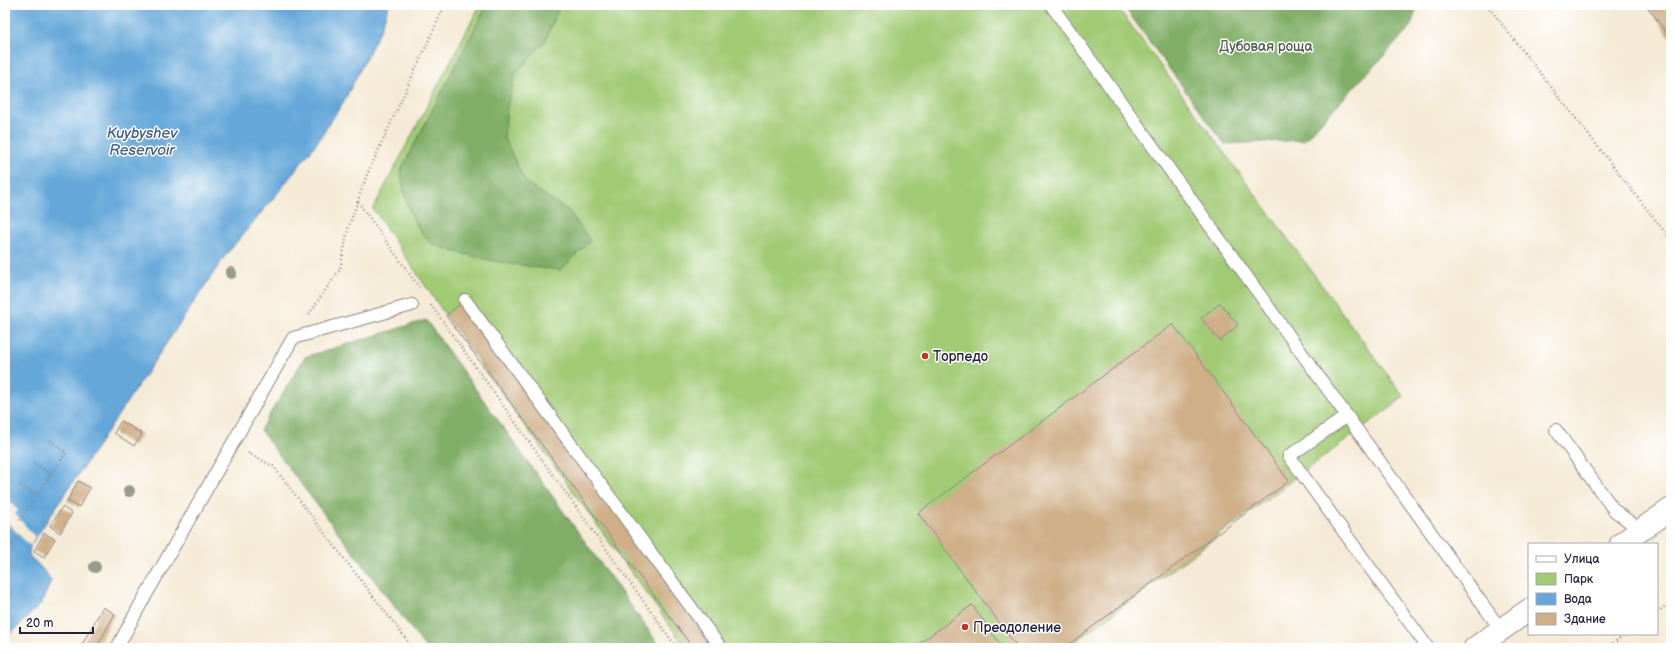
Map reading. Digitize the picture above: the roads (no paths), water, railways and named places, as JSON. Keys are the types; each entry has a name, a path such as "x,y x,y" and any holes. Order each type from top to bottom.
{"street":[{"path":"1622,543 1671,509"},
{"path":"1475,648 1528,611"}],"lane":[{"path":"1051,5 1210,224 1500,630"},
{"path":"465,300 721,648"},
{"path":"117,648 293,338 412,305"},
{"path":"1347,416 1289,456 1428,648"},
{"path":"1556,430 1614,510 1640,530"}],"water":[{"name":"Kuybyshev Reservoir","path":"5,5 389,5 380,31 344,101 316,144 225,256 30,546 29,555 44,570 51,581 41,604 5,639"}],"place":[{"name":"Торпедо","path":"925,356"},
{"name":"Преодоление","path":"965,627"}],"park label":[{"name":"Дубовая роща","path":"1266,46"}]}
